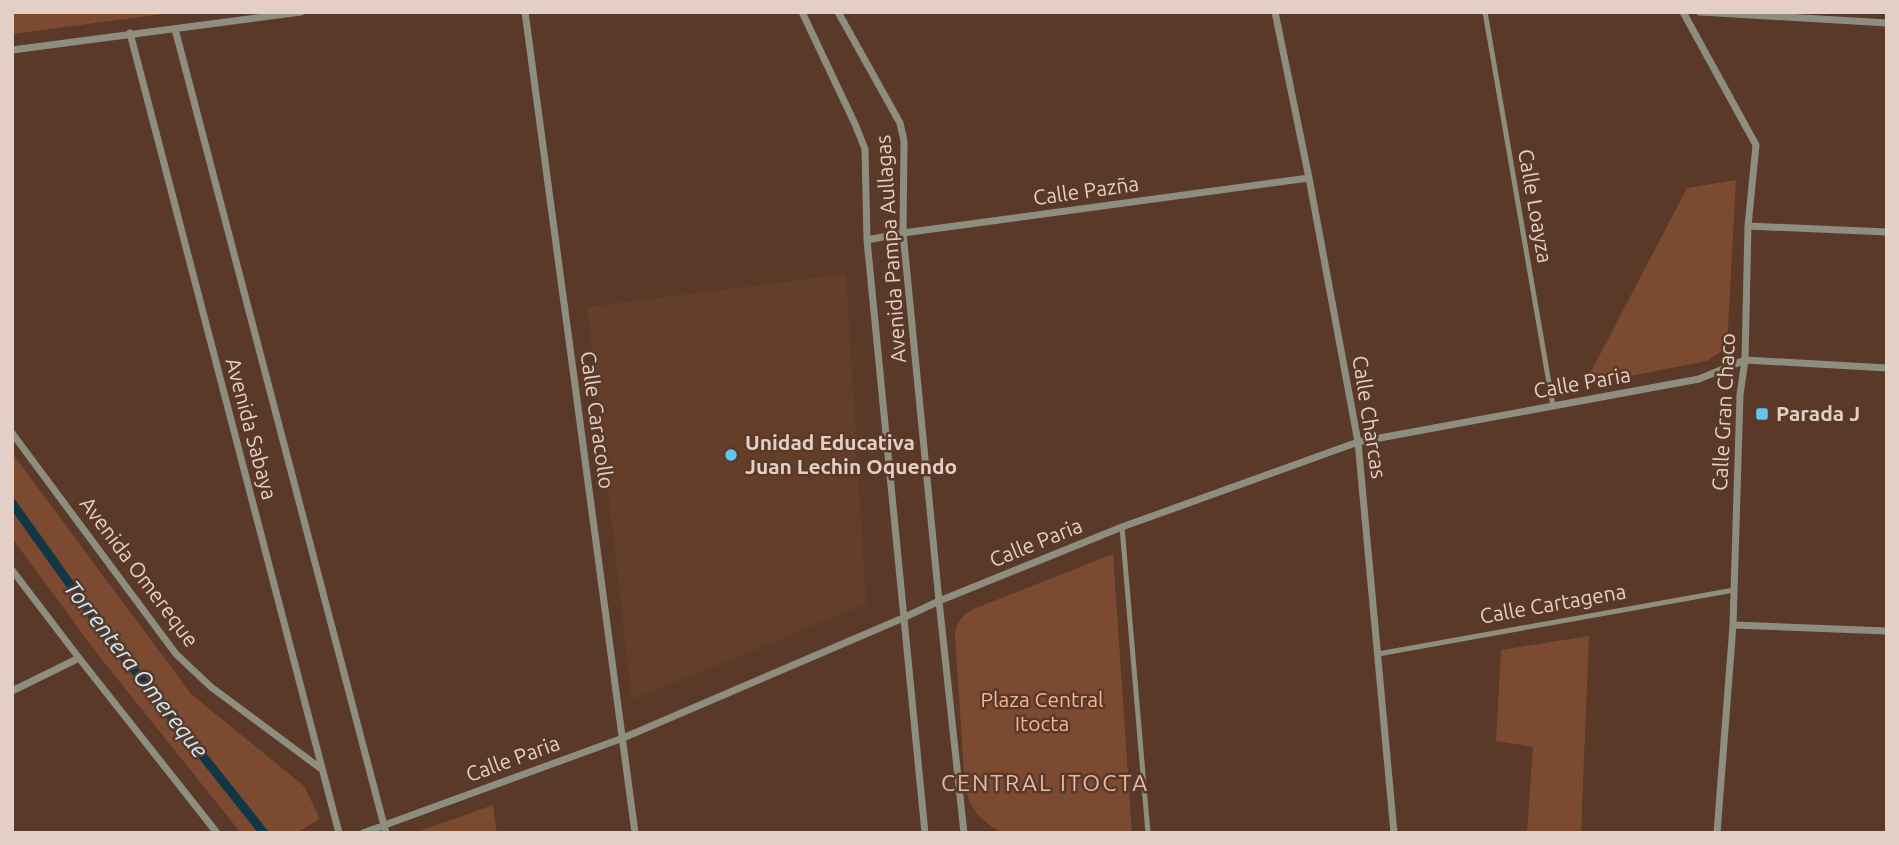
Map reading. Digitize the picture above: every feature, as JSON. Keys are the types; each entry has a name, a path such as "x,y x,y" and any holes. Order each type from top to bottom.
{"street":[{"path":"12,50 301,12"},
{"name":"Calle Caracollo","path":"525,12 635,833"},
{"name":"Avenida Pampa Aullagas","path":"802,12 865,149 867,240 925,833"},
{"name":"Avenida Pampa Aullagas","path":"838,12 900,123 904,141 903,233 964,833"},
{"name":"Calle Charcas","path":"1275,12 1358,442 1394,833"},
{"name":"Calle Gran Chaco","path":"1683,12 1755,145 1748,226 1745,360 1740,395 1733,625 1717,833"},
{"path":"1700,12 1887,23"},
{"name":"Avenida Sabaya","path":"175,29 385,829"},
{"name":"Avenida Sabaya","path":"130,33 339,833"},
{"name":"Calle Pazña","path":"867,240 1309,178"},
{"path":"1748,226 1887,232"},
{"path":"1745,360 1887,368"},
{"name":"Calle Paria","path":"363,833 385,829 623,738 939,601 1122,527 1358,442 1699,379 1745,360"},
{"name":"Avenida Omereque","path":"12,433 176,653 211,687 321,769"},
{"path":"12,570 217,833"},
{"path":"1733,625 1887,631"},
{"path":"12,691 79,658"}],"lane":[{"name":"Calle Loayza","path":"1485,12 1553,406"},
{"path":"1122,527 1148,833"},
{"name":"Calle Cartagena","path":"1378,653 1734,590"}],"shaded area":[{"name":"Unidad Educativa Juan Lechin Oquendo","path":"846,274 866,604 632,700 587,307"}],"green space":[{"path":"12,12 178,12 12,34"},
{"path":"1736,180 1727,348 1707,361 1584,385 1687,188"},
{"path":"12,453 191,694 304,786 320,819 296,833 241,833 99,656 12,538"},
{"name":"Plaza Central Itocta","path":"1113,554 1132,833 1005,833 979,816 965,788 955,636 958,624 971,610"},
{"path":"1589,636 1581,833 1527,832 1533,747 1496,741 1501,650"},
{"path":"493,805 497,833 414,833"}],"waterway":[{"name":"Torrentera Omereque","path":"12,503 104,632 264,833"}],"place":[{"name":"Parada J","path":"1762,414"},
{"name":"Unidad Educativa Juan Lechin Oquendo","path":"731,455"}],"district":[{"name":"CENTRAL ITOCTA","path":"1045,783"}]}
